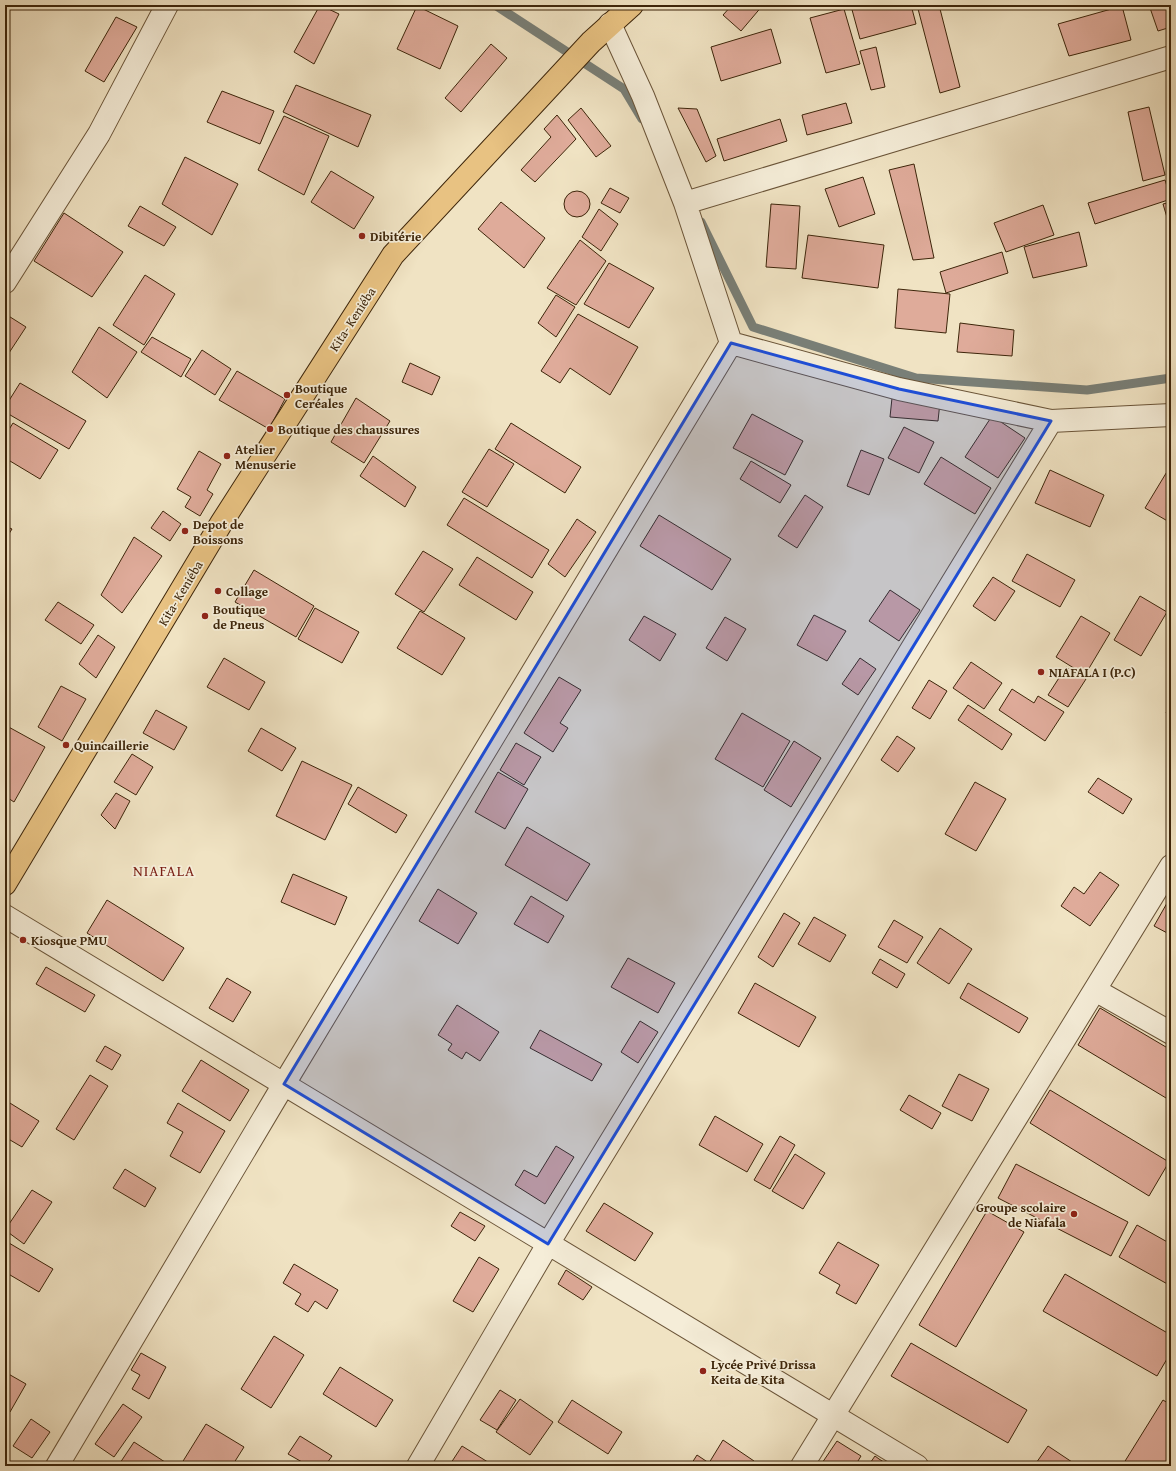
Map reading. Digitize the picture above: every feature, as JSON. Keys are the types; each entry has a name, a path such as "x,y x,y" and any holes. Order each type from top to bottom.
{"main road":[{"path":"610,24 632,5"},
{"name":"Kita- Keniéba","path":"5,884 222,522 393,255 591,42 610,24"}],"street":[{"path":"5,282 99,134 167,5"},
{"path":"57,1466 284,1084 731,343 685,203 643,96 610,24"},
{"path":"685,203 1171,57"},
{"path":"731,343 899,389 1051,421 1171,415"},
{"path":"418,1466 548,1244 1051,421"},
{"path":"802,1466 1171,866"},
{"path":"5,916 917,1466"},
{"path":"1095,990 1171,1034"}],"highlighted area":[{"path":"731,343 899,389 1051,421 548,1244 284,1084"}],"building":[{"path":"320,5 339,14 314,64 294,52"},
{"path":"732,5 763,5 741,31 723,15"},
{"path":"911,5 916,24 860,39 851,6"},
{"path":"917,5 939,5 960,87 940,93"},
{"path":"1149,5 1171,5 1171,27 1158,31"},
{"path":"417,6 458,26 440,69 397,49"},
{"path":"1122,6 1131,40 1069,56 1058,24"},
{"path":"844,9 860,64 826,73 810,18"},
{"path":"116,17 137,27 104,82 85,71"},
{"path":"771,29 781,63 721,81 711,47"},
{"path":"491,44 507,58 461,112 445,98"},
{"path":"876,47 885,87 871,90 860,51"},
{"path":"296,85 371,115 358,147 283,112"},
{"path":"222,91 274,111 260,144 207,122"},
{"path":"846,103 852,123 807,135 802,115"},
{"path":"1149,107 1165,175 1143,181 1128,112"},
{"path":"581,108 611,146 596,157 568,120"},
{"path":"678,108 697,109 716,156 706,162"},
{"path":"557,115 576,139 535,182 521,170 551,137 544,129"},
{"path":"284,116 329,136 304,195 258,170"},
{"path":"780,119 787,141 724,161 717,139"},
{"path":"185,157 238,184 212,235 162,204"},
{"path":"914,164 934,258 913,260 889,170"},
{"path":"331,171 374,197 354,229 311,202"},
{"path":"863,177 875,214 839,227 825,189"},
{"path":"1165,180 1171,199 1095,224 1088,203"},
{"path":"610,188 629,198 620,213 601,203"},
{"path":"577,191 586,195 590,204 586,213 577,217 568,213 564,204 568,195"},
{"path":"501,202 545,238 524,268 478,229"},
{"path":"1171,202 1171,231 1163,204"},
{"path":"771,204 800,206 796,269 766,267"},
{"path":"1043,205 1054,235 1006,252 994,223"},
{"path":"140,206 176,227 164,246 128,226"},
{"path":"599,209 618,224 601,251 582,237"},
{"path":"64,213 123,252 92,297 34,261"},
{"path":"1079,232 1087,266 1033,278 1024,247"},
{"path":"808,235 884,245 878,288 802,278"},
{"path":"580,240 606,261 576,305 547,288"},
{"path":"1002,252 1008,273 946,293 940,272"},
{"path":"609,263 654,288 629,328 584,304"},
{"path":"145,275 175,294 144,345 113,325"},
{"path":"898,289 950,294 946,333 895,328"},
{"path":"556,295 575,307 556,337 538,323"},
{"path":"578,314 638,347 610,395 570,368 560,383 541,371"},
{"path":"7,315 26,327 5,359 5,319"},
{"path":"960,323 1014,330 1012,356 957,352"},
{"path":"99,327 137,352 107,398 72,372"},
{"path":"152,337 191,359 181,377 141,352"},
{"path":"202,350 231,369 215,395 185,376"},
{"path":"410,363 440,377 432,395 402,382"},
{"path":"237,371 285,399 269,429 219,400"},
{"path":"20,383 86,421 69,449 5,412 5,407"},
{"path":"356,398 390,421 364,463 331,442"},
{"path":"892,398 940,402 938,421 890,417"},
{"path":"752,414 803,441 785,475 733,448"},
{"path":"992,416 1025,438 998,478 965,457"},
{"path":"13,423 58,450 40,479 5,458 5,436"},
{"path":"511,423 581,467 565,493 495,449"},
{"path":"904,427 934,442 919,473 888,458"},
{"path":"489,449 514,464 487,507 462,492"},
{"path":"861,450 884,459 869,495 847,486"},
{"path":"199,451 221,464 207,490 213,494 200,516 185,507 191,497 177,489"},
{"path":"373,456 416,487 405,507 360,476"},
{"path":"941,457 991,488 975,514 924,484"},
{"path":"751,461 791,485 780,503 740,479"},
{"path":"1171,465 1171,523 1145,508"},
{"path":"1050,470 1104,495 1090,527 1035,503"},
{"path":"805,495 823,507 797,548 778,536"},
{"path":"464,498 549,550 532,578 447,525"},
{"path":"163,511 181,524 170,541 151,528"},
{"path":"659,515 731,559 712,590 640,546"},
{"path":"577,519 596,532 565,577 548,564"},
{"path":"5,526 12,529 5,540"},
{"path":"134,537 162,556 122,613 101,595"},
{"path":"423,551 453,569 424,612 395,594"},
{"path":"1027,554 1075,580 1060,607 1012,581"},
{"path":"477,557 533,592 516,620 459,585"},
{"path":"254,570 314,606 296,637 235,602"},
{"path":"993,577 1015,591 995,621 973,606"},
{"path":"890,590 920,610 899,641 869,621"},
{"path":"1140,596 1167,612 1141,656 1114,640"},
{"path":"58,602 94,625 81,644 45,620"},
{"path":"315,608 359,632 342,663 298,639"},
{"path":"420,611 465,638 442,675 397,648"},
{"path":"814,615 846,631 827,661 797,645"},
{"path":"644,616 676,634 660,661 629,640"},
{"path":"1081,616 1110,633 1085,675 1056,657"},
{"path":"725,617 746,629 727,661 706,648"},
{"path":"98,635 115,647 96,678 79,664"},
{"path":"224,658 265,682 249,710 207,687"},
{"path":"860,658 876,669 858,695 842,684"},
{"path":"971,662 1002,683 984,709 953,688"},
{"path":"1066,667 1086,679 1068,707 1048,695"},
{"path":"559,677 581,690 560,723 568,728 553,752 524,733"},
{"path":"929,680 947,691 930,719 912,708"},
{"path":"61,686 86,699 62,741 38,727"},
{"path":"1012,689 1034,703 1038,696 1064,712 1045,741 999,710"},
{"path":"1171,704 1171,716 1166,713"},
{"path":"968,705 1012,734 1002,750 958,720"},
{"path":"156,710 187,727 174,750 143,733"},
{"path":"742,713 790,741 763,787 715,759"},
{"path":"5,725 45,747 14,802 5,796"},
{"path":"261,728 296,748 282,771 248,751"},
{"path":"897,736 915,748 898,772 881,760"},
{"path":"794,741 821,758 791,807 764,790"},
{"path":"516,743 541,757 524,785 500,770"},
{"path":"132,754 153,767 136,795 114,782"},
{"path":"302,761 352,785 325,840 276,816"},
{"path":"498,772 528,789 505,829 475,812"},
{"path":"1098,778 1132,799 1123,814 1088,792"},
{"path":"975,782 1006,799 976,851 945,834"},
{"path":"358,787 407,815 396,833 348,804"},
{"path":"116,793 130,801 115,829 101,815"},
{"path":"527,827 590,864 567,901 505,865"},
{"path":"1100,872 1119,885 1090,926 1061,906 1074,887 1084,894"},
{"path":"293,874 347,897 335,925 281,902"},
{"path":"438,889 477,913 458,944 419,921"},
{"path":"531,896 564,916 548,943 514,924"},
{"path":"1171,896 1171,935 1154,926"},
{"path":"107,900 184,948 163,981 87,933"},
{"path":"784,913 800,923 773,967 758,957"},
{"path":"814,917 846,935 830,962 798,944"},
{"path":"894,920 923,937 907,963 878,947"},
{"path":"940,928 972,949 949,984 917,963"},
{"path":"628,958 675,983 658,1013 611,987"},
{"path":"880,959 905,974 897,988 872,973"},
{"path":"46,967 95,995 85,1012 36,984"},
{"path":"227,978 251,992 233,1022 209,1008"},
{"path":"755,983 816,1017 799,1047 738,1013"},
{"path":"968,983 1028,1018 1019,1033 960,998"},
{"path":"457,1005 499,1032 480,1061 466,1052 462,1059 448,1050 452,1044 438,1035"},
{"path":"1100,1008 1171,1050 1171,1101 1078,1045"},
{"path":"640,1021 658,1032 638,1063 621,1052"},
{"path":"540,1030 602,1064 592,1081 530,1048"},
{"path":"105,1046 121,1055 112,1070 96,1061"},
{"path":"201,1060 249,1090 230,1121 182,1091"},
{"path":"959,1074 989,1089 972,1121 942,1106"},
{"path":"90,1075 108,1086 74,1140 56,1129"},
{"path":"1050,1090 1169,1162 1149,1196 1030,1123"},
{"path":"909,1095 941,1113 932,1129 900,1110"},
{"path":"5,1100 39,1121 22,1147 5,1137"},
{"path":"178,1103 225,1131 200,1173 170,1156 183,1132 167,1123"},
{"path":"715,1116 763,1144 747,1172 699,1145"},
{"path":"780,1136 795,1145 770,1189 754,1180"},
{"path":"556,1146 574,1157 545,1204 515,1185 524,1170 537,1177"},
{"path":"795,1154 825,1173 803,1209 772,1191"},
{"path":"1016,1164 1128,1222 1111,1256 998,1198"},
{"path":"125,1169 156,1188 145,1207 113,1188"},
{"path":"32,1190 52,1202 24,1244 5,1230"},
{"path":"604,1203 653,1233 635,1261 586,1231"},
{"path":"987,1211 1024,1232 956,1347 919,1325"},
{"path":"460,1212 485,1226 475,1241 451,1226"},
{"path":"1137,1225 1171,1244 1171,1286 1119,1257"},
{"path":"838,1242 879,1265 856,1304 836,1293 840,1285 819,1273"},
{"path":"9,1243 53,1269 39,1292 5,1272 5,1250"},
{"path":"479,1257 499,1269 473,1312 453,1301"},
{"path":"294,1264 338,1290 327,1309 315,1301 308,1312 295,1304 301,1294 283,1283"},
{"path":"566,1270 592,1287 583,1300 558,1284"},
{"path":"1065,1274 1171,1335 1171,1352 1157,1376 1043,1311"},
{"path":"274,1336 304,1355 271,1408 241,1389"},
{"path":"911,1343 1027,1410 1008,1443 891,1376"},
{"path":"141,1353 166,1367 149,1399 132,1389 140,1375 131,1370"},
{"path":"340,1367 393,1400 376,1427 323,1394"},
{"path":"5,1372 26,1384 10,1412 5,1410"},
{"path":"500,1390 516,1400 497,1430 480,1420"},
{"path":"520,1399 553,1422 530,1455 496,1432"},
{"path":"572,1400 622,1432 608,1454 558,1422"},
{"path":"1163,1400 1171,1405 1171,1466 1122,1466"},
{"path":"123,1404 142,1417 114,1457 95,1444"},
{"path":"31,1419 50,1432 32,1458 13,1446"},
{"path":"206,1424 244,1447 232,1466 180,1466"},
{"path":"300,1436 332,1456 325,1466 309,1466 288,1454"},
{"path":"723,1440 754,1461 751,1466 690,1466 697,1455 709,1463"},
{"path":"837,1441 861,1456 855,1466 820,1466"},
{"path":"134,1442 168,1464 166,1466 118,1466"},
{"path":"462,1446 491,1464 490,1466 449,1466"},
{"path":"1048,1446 1075,1464 1073,1466 1034,1466"},
{"path":"875,1456 879,1459 890,1466 868,1466"}],"waterway":[{"path":"495,5 624,89 642,119"},
{"path":"701,222 753,327 916,378 1087,390 1171,378"}],"place":[{"name":"Dibitérie","path":"362,236"},
{"name":"Boutique Ceréales","path":"287,395"},
{"name":"Boutique des chaussures","path":"270,429"},
{"name":"Atelier Menuserie","path":"227,456"},
{"name":"Depot de Boissons","path":"185,531"},
{"name":"Collage","path":"218,591"},
{"name":"Boutique de Pneus","path":"205,616"},
{"name":"NIAFALA I (P.C)","path":"1041,672"},
{"name":"Quincaillerie","path":"66,745"},
{"name":"Kiosque PMU","path":"23,940"},
{"name":"Groupe scolaire de Niafala","path":"1074,1214"},
{"name":"Lycée Privé Drissa Keita de Kita","path":"703,1371"}],"district":[{"name":"NIAFALA","path":"164,871"}]}
